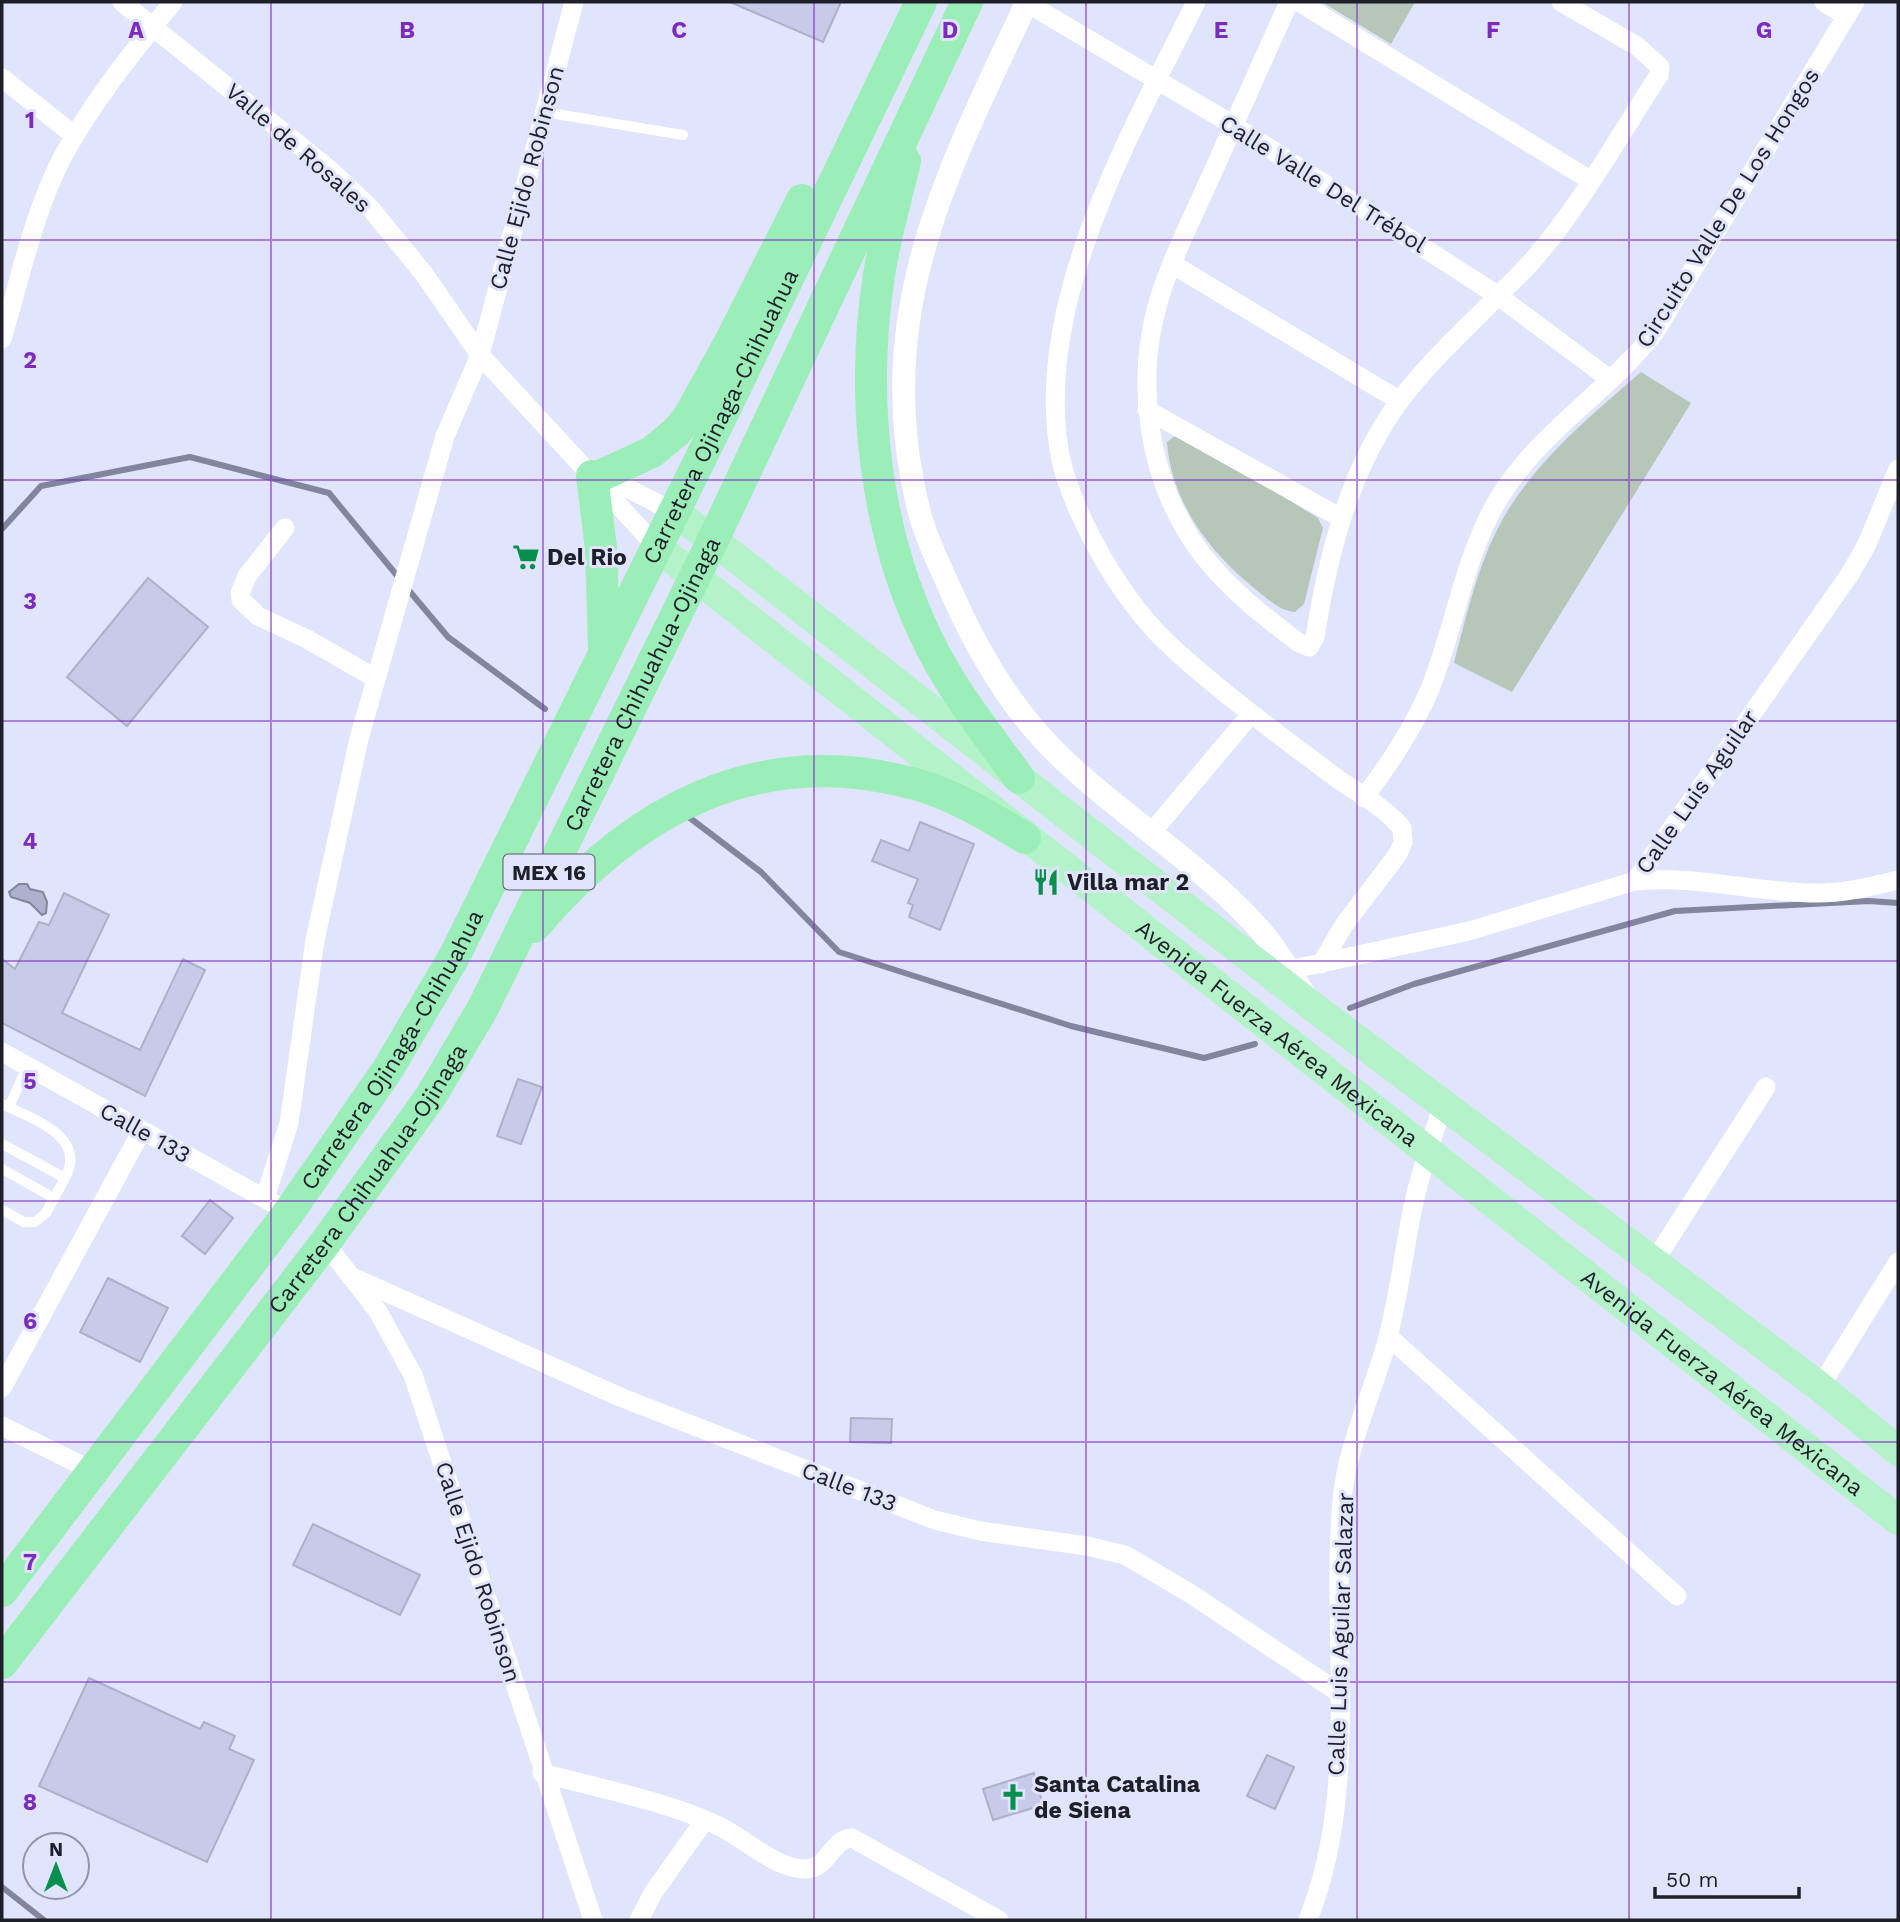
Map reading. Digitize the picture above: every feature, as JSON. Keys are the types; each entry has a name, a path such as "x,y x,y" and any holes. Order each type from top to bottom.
{"highway":[{"name":"Carretera Ojinaga-Chihuahua","path":"2,1591 93,1471 277,1205 388,1069 455,955 657,547 921,2"},
{"name":"Carretera Chihuahua-Ojinaga","path":"2,1663 325,1243 430,1096 509,957 713,540 967,2"},
{"path":"604,654 601,548 591,472 658,447 688,418 862,86 879,66 896,54"},
{"path":"923,96 888,233 875,308 872,363 880,492 896,560 931,647 957,693 1019,778"},
{"path":"849,152 887,169"},
{"path":"509,957 556,902 624,839 688,801 741,782 813,771 848,773 915,784 971,807 1025,838"}],"main road":[{"name":"Avenida Fuerza Aérea Mexicana","path":"674,512 1312,1006 1820,1387 1898,1451"},
{"name":"Avenida Fuerza Aérea Mexicana","path":"657,547 1887,1511"}],"street":[{"name":"Valle de Rosales","path":"122,2 330,170 371,209 424,274 480,355 531,413 591,472 657,547"},
{"path":"2,339 49,187 75,136 173,2"},
{"name":"Calle Ejido Robinson","path":"277,1205 315,940 375,678 445,436 480,355 574,2"},
{"path":"1027,2 945,179 921,254 907,342 903,401 909,460 921,517 960,613 991,666 1043,738 1068,764 1153,832 1225,895 1263,933 1312,1006"},
{"name":"Calle Valle Del Trébol","path":"1027,2 1233,125 1497,295 1611,380"},
{"path":"1195,2 1111,181 1082,257 1066,313 1058,358 1056,405 1060,456 1090,534 1110,572 1137,609 1175,651 1251,714 1398,823 1404,835 1398,854 1344,925 1321,964"},
{"path":"1289,2 1172,264 1155,319 1148,361 1147,410 1158,469 1191,538 1228,584 1308,647 1315,637 1328,566 1341,518 1374,445 1400,401 1540,250 1659,75 1660,66 1637,46 1562,2"},
{"path":"1299,2 1590,180"},
{"path":"1824,2 1851,9"},
{"name":"Circuito Valle De Los Hongos","path":"1364,798 1397,752 1430,689 1483,530 1497,500 1534,452 1636,356 1679,295 1851,9"},
{"path":"2,78 75,136"},
{"path":"1172,264 1400,401"},
{"path":"1147,410 1341,518"},
{"name":"Calle Luis Aguilar","path":"1289,970 1469,931 1635,881 1850,575 1867,544 1898,469"},
{"path":"591,472 674,512"},
{"path":"285,528 247,576 240,593 241,600 258,616 307,639 375,678"},
{"path":"1153,832 1251,714"},
{"path":"1635,881 1709,882 1819,893 1865,888 1898,880"},
{"name":"Calle 133","path":"2,1052 141,1132 277,1205"},
{"path":"1653,1262 1766,1087"},
{"name":"Calle Luis Aguilar Salazar","path":"1308,1920 1328,1861 1342,1728 1338,1553 1343,1496 1357,1435 1388,1336 1413,1205 1443,1105"},
{"path":"2,1388 141,1132"},
{"name":"Calle Ejido Robinson","path":"325,1243 394,1338 413,1375 542,1773 593,1920"},
{"path":"1820,1387 1898,1262"},
{"name":"Calle 133","path":"350,1276 620,1397 935,1520 980,1531 1087,1546 1125,1555 1191,1594 1341,1694"},
{"path":"1388,1336 1677,1596"},
{"path":"2,1426 93,1471"},
{"path":"542,1773 704,1821 779,1860 803,1869 819,1866 843,1840 857,1840 999,1920"},
{"path":"639,1920 653,1892 704,1821"}],"lane":[{"path":"544,113 682,135"},
{"path":"2,1210 24,1222 35,1222 46,1213 72,1162 70,1148 45,1126 5,1105 27,1067"},
{"path":"2,1144 65,1178"},
{"path":"2,1169 54,1198"}],"green space":[{"path":"1322,2 1415,2 1391,44"},
{"path":"1641,372 1691,403 1512,692 1454,663 1483,563 1510,507 1554,452"},
{"path":"1184,436 1318,518 1323,528 1304,604 1295,612 1273,603 1238,574 1195,524 1176,485 1167,442 1173,437"}],"water":[{"path":"19,884 27,884 30,889 43,892 47,902 46,913 42,915 30,903 11,897 9,892"}],"building":[{"path":"730,2 841,2 823,42"},
{"path":"148,578 208,627 127,726 67,677"},
{"path":"920,822 974,844 940,930 909,917 913,905 908,903 918,879 872,861 881,840 909,851"},
{"path":"64,893 109,915 62,1013 140,1050 183,959 205,970 145,1096 2,1023 2,959 15,969 39,922 49,925"},
{"path":"518,1079 542,1087 521,1144 497,1136"},
{"path":"210,1200 233,1218 205,1254 182,1236"},
{"path":"108,1278 168,1308 140,1362 80,1332"},
{"path":"851,1418 892,1419 891,1443 850,1442"},
{"path":"313,1524 420,1575 400,1615 293,1565"},
{"path":"89,1678 200,1729 204,1722 235,1736 229,1749 254,1760 207,1862 39,1786"},
{"path":"1267,1755 1294,1767 1275,1809 1247,1796"},
{"name":"Santa Catalina de Siena","path":"1034,1773 1043,1805 993,1820 983,1789"}],"waterway":[{"path":"2,529 41,486 190,457 329,493 399,578"},
{"path":"406,587 448,637 545,709"},
{"path":"686,815 761,872 839,952 1071,1026 1204,1058 1255,1044"},
{"path":"1350,1008 1414,984 1675,911 1869,901 1898,903"},
{"path":"2,1887 44,1920"}],"place":[{"name":"Del Rio","path":"526,557"},
{"name":"Villa mar 2","path":"1046,882"},
{"name":"Santa Catalina de Siena","path":"1013,1797"}]}
